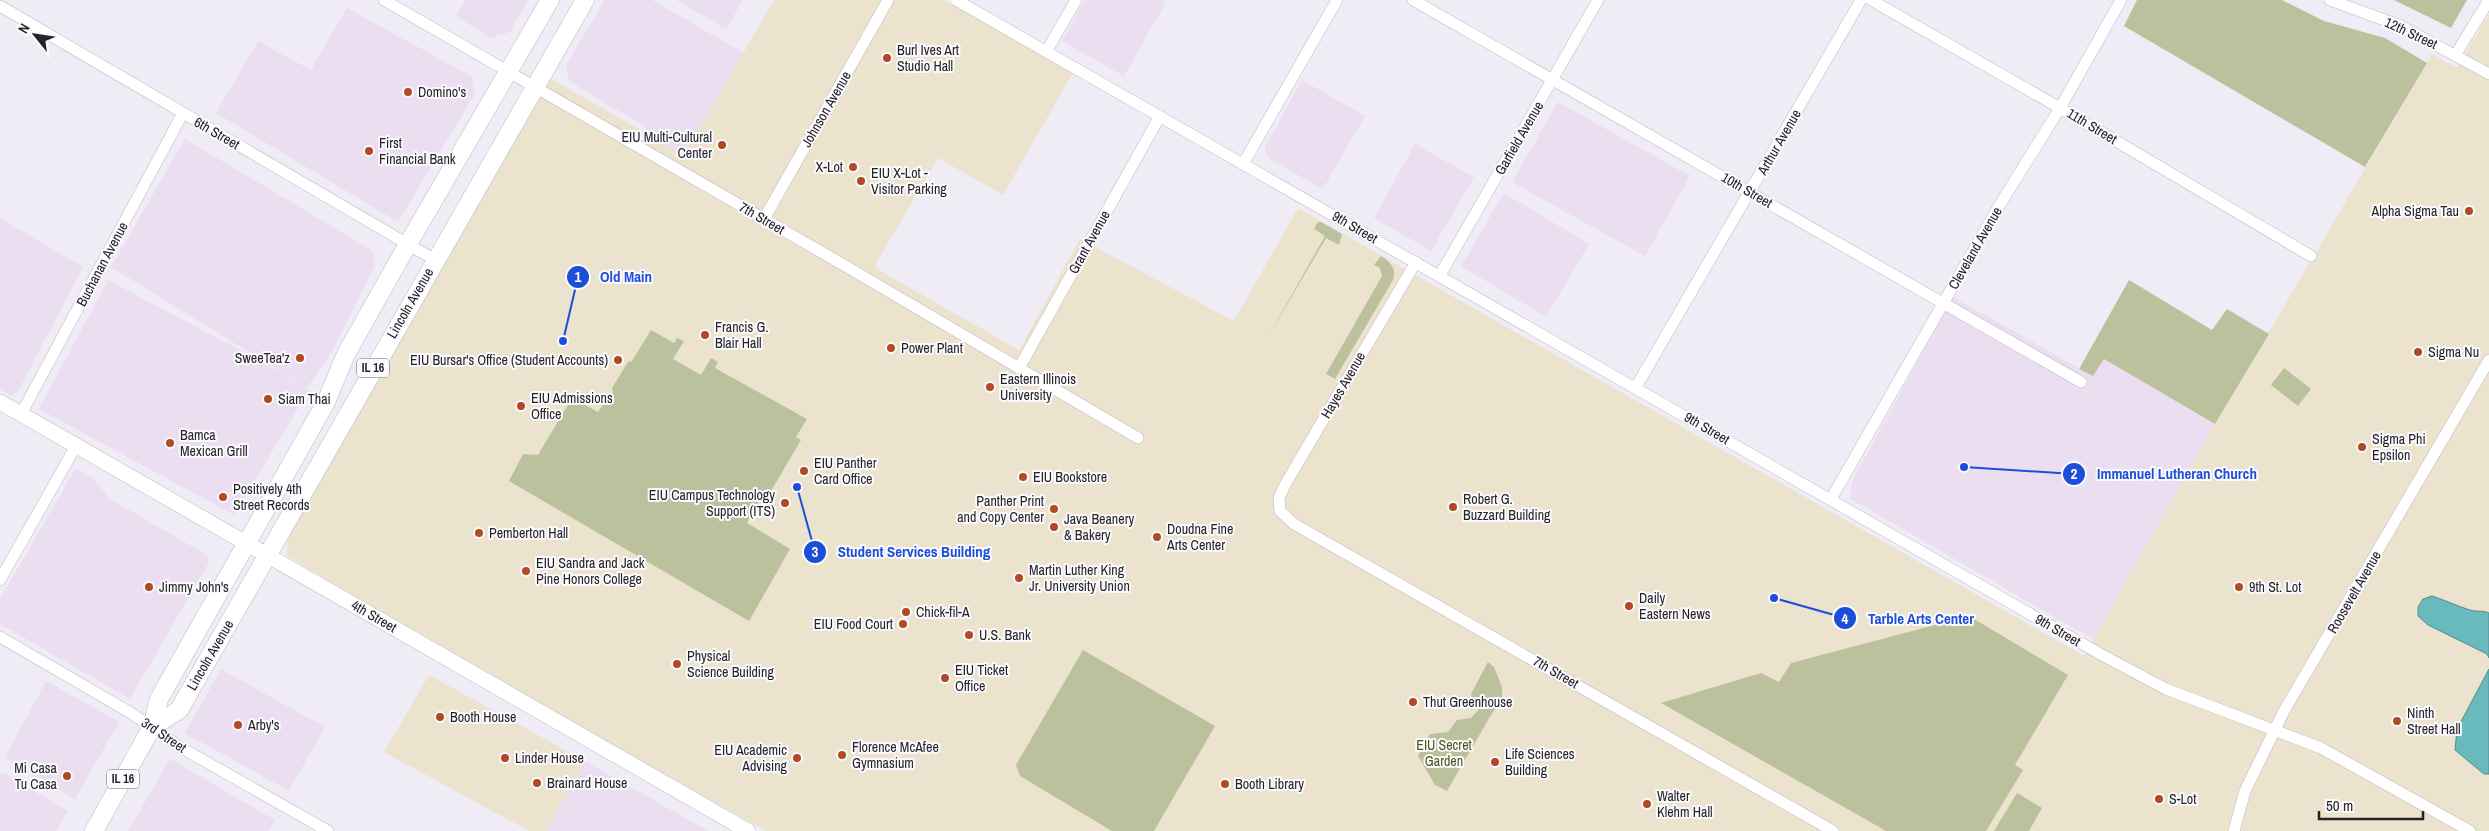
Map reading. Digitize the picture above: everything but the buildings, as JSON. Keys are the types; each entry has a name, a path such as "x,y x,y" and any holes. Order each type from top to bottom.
{"main road":[{"name":"Lincoln Avenue","path":"94,831 152,727 159,699 326,402 346,354 550,0"},
{"name":"Lincoln Avenue","path":"152,727 179,710 585,0"}],"street":[{"name":"7th Street","path":"384,0 764,219 1138,438"},
{"name":"Johnson Avenue","path":"764,219 888,0"},
{"name":"9th Street","path":"956,0 2144,678 2184,696 2275,729 2344,759 2470,831"},
{"path":"1046,52 1076,0"},
{"path":"1243,164 1337,0"},
{"name":"10th Street","path":"1413,0 2081,382"},
{"name":"Garfield Avenue","path":"1440,275 1598,0"},
{"name":"Arthur Avenue","path":"1636,387 1861,0"},
{"name":"11th Street","path":"1871,0 2060,108 2311,256"},
{"name":"Cleveland Avenue","path":"1831,498 1999,206 2060,108 2121,0"},
{"name":"12th Street","path":"2330,0 2401,26 2456,54 2489,74"},
{"path":"2456,54 2489,0"},
{"name":"6th Street","path":"0,6 435,260"},
{"name":"Buchanan Avenue","path":"21,414 183,114"},
{"name":"Grant Avenue","path":"1019,368 1160,116"},
{"name":"Hayes Avenue","path":"1280,511 1279,498 1286,483 1416,262"},
{"name":"Roosevelt Avenue","path":"2234,831 2245,791 2275,729 2489,360"},
{"name":"4th Street","path":"0,402 748,831"},
{"path":"0,580 76,446"},
{"name":"7th Street","path":"1280,511 1294,524 1833,831"},
{"name":"3rd Street","path":"0,637 152,727 180,747 328,831"}],"shaded area":[{"path":"466,0 528,0 510,32 490,38 456,16"},
{"path":"605,0 652,0 751,57 730,94 706,116 685,155 655,139 645,127 569,81 566,65"},
{"path":"676,0 743,0 726,29"},
{"name":"Eastern Illinois University","path":"774,0 944,0 1073,73 1003,195 938,158 874,267 1019,350 1080,239 1234,321 1298,208 2084,656 2215,424 2432,54 2457,68 2489,14 2489,831 766,831 421,636 287,556 287,531 548,77 684,155"},
{"path":"1085,0 1162,0 1166,2 1124,76 1062,41"},
{"path":"347,8 471,76 475,93 398,222 216,113 258,41 311,70"},
{"path":"1302,80 1365,116 1323,189 1269,159 1265,152 1265,147"},
{"path":"1558,102 1690,176 1645,256 1512,182"},
{"path":"185,139 373,251 374,267 332,351 307,388 111,267"},
{"path":"1415,144 1474,177 1431,251 1374,218"},
{"path":"1504,193 1589,244 1546,317 1461,266"},
{"path":"0,218 83,267 17,393 10,395 0,389"},
{"path":"108,280 268,365 309,390 234,515 39,409"},
{"path":"1953,297 2093,376 2104,359 2215,424 2094,640 1851,499 1851,483"},
{"path":"76,468 93,478 110,499 207,555 209,562 130,699 0,624 0,599"},
{"path":"221,669 325,727 289,791 185,733"},
{"path":"429,675 585,761 546,831 529,831 384,752"},
{"path":"46,681 119,722 75,799 5,758"},
{"path":"170,759 275,820 269,831 128,831"},
{"path":"585,761 708,831 546,831"},
{"path":"2,772 68,811 56,831 0,831 0,775"}],"green space":[{"path":"2137,0 2282,0 2324,21 2385,38 2427,63 2365,167 2124,26"},
{"path":"2394,0 2467,0 2451,28"},
{"path":"1321,222 1342,234 1339,245 1326,238 1266,340 1325,236 1314,229 1317,223"},
{"path":"1381,256 1392,266 1394,272 1393,280 1335,379 1326,374 1382,276 1380,268 1374,265"},
{"path":"2129,280 2212,330 2227,309 2269,334 2215,424 2104,359 2093,376 2079,369"},
{"path":"651,330 674,343 677,338 684,341 673,359 701,375 711,358 718,362 715,368 807,419 796,437 801,440 764,503 759,501 747,523 790,549 749,621 509,481 523,454 538,455 572,398 598,412 607,398 611,397 612,388 628,362 632,361"},
{"path":"2284,368 2311,389 2298,406 2271,385"},
{"path":"1969,616 2068,675 2015,765 2023,770 1986,831 1886,831 1661,703 1761,673 1779,682 1791,663"},
{"path":"1083,650 1215,726 1154,831 1112,831 1020,776 1016,765"},
{"name":"EIU Secret Garden","path":"1488,662 1494,667 1502,687 1502,700 1491,715 1447,791 1435,785 1418,756 1430,734 1448,732 1457,720 1471,718 1480,708 1473,702 1471,694"},
{"path":"2017,793 2042,808 2029,831 1994,831"}],"water":[{"path":"2432,596 2470,610 2489,613 2489,658 2487,654 2428,625 2418,616 2418,607 2423,599"},
{"path":"2489,669 2489,774 2484,774 2455,750 2457,729"}],"place":[{"name":"Burl Ives Art Studio Hall","path":"887,58"},
{"name":"Domino's","path":"408,92"},
{"name":"EIU Multi-Cultural Center","path":"722,145"},
{"name":"First Financial Bank","path":"369,151"},
{"name":"X-Lot","path":"853,167"},
{"name":"EIU X-Lot - Visitor Parking","path":"861,181"},
{"name":"Alpha Sigma Tau","path":"2469,211"},
{"name":"Francis G. Blair Hall","path":"705,335"},
{"name":"Old Main","path":"563,341"},
{"name":"Power Plant","path":"891,348"},
{"name":"Sigma Nu","path":"2418,352"},
{"name":"SweeTea'z","path":"300,358"},
{"name":"EIU Bursar's Office (Student Accounts)","path":"618,360"},
{"name":"Eastern Illinois University","path":"990,387"},
{"name":"Siam Thai","path":"268,399"},
{"name":"EIU Admissions Office","path":"521,406"},
{"name":"Bamca Mexican Grill","path":"170,443"},
{"name":"Sigma Phi Epsilon","path":"2362,447"},
{"name":"Immanuel Lutheran Church","path":"1964,467"},
{"name":"EIU Panther Card Office","path":"804,471"},
{"name":"EIU Bookstore","path":"1023,477"},
{"name":"Student Services Building","path":"797,487"},
{"name":"Positively 4th Street Records","path":"223,497"},
{"name":"EIU Campus Technology Support (ITS)","path":"785,503"},
{"name":"Robert G. Buzzard Building","path":"1453,507"},
{"name":"Panther Print and Copy Center","path":"1054,509"},
{"name":"Java Beanery & Bakery","path":"1054,527"},
{"name":"Pemberton Hall","path":"479,533"},
{"name":"Doudna Fine Arts Center","path":"1157,537"},
{"name":"EIU Sandra and Jack Pine Honors College","path":"526,571"},
{"name":"Martin Luther King Jr. University Union","path":"1019,578"},
{"name":"Jimmy John's","path":"149,587"},
{"name":"9th St. Lot","path":"2239,587"},
{"name":"Tarble Arts Center","path":"1774,598"},
{"name":"Daily Eastern News","path":"1629,606"},
{"name":"Chick-fil-A","path":"906,612"},
{"name":"EIU Food Court","path":"903,624"},
{"name":"U.S. Bank","path":"969,635"},
{"name":"Physical Science Building","path":"677,664"},
{"name":"EIU Ticket Office","path":"945,678"},
{"name":"Thut Greenhouse","path":"1413,702"},
{"name":"Booth House","path":"440,717"},
{"name":"Ninth Street Hall","path":"2397,721"},
{"name":"Arby's","path":"238,725"},
{"name":"Florence McAfee Gymnasium","path":"842,755"},
{"name":"Linder House","path":"505,758"},
{"name":"EIU Academic Advising","path":"797,758"},
{"name":"Life Sciences Building","path":"1495,762"},
{"name":"Mi Casa Tu Casa","path":"67,776"},
{"name":"Brainard House","path":"537,783"},
{"name":"Booth Library","path":"1225,784"},
{"name":"S-Lot","path":"2159,799"},
{"name":"Walter Klehm Hall","path":"1647,804"}]}
